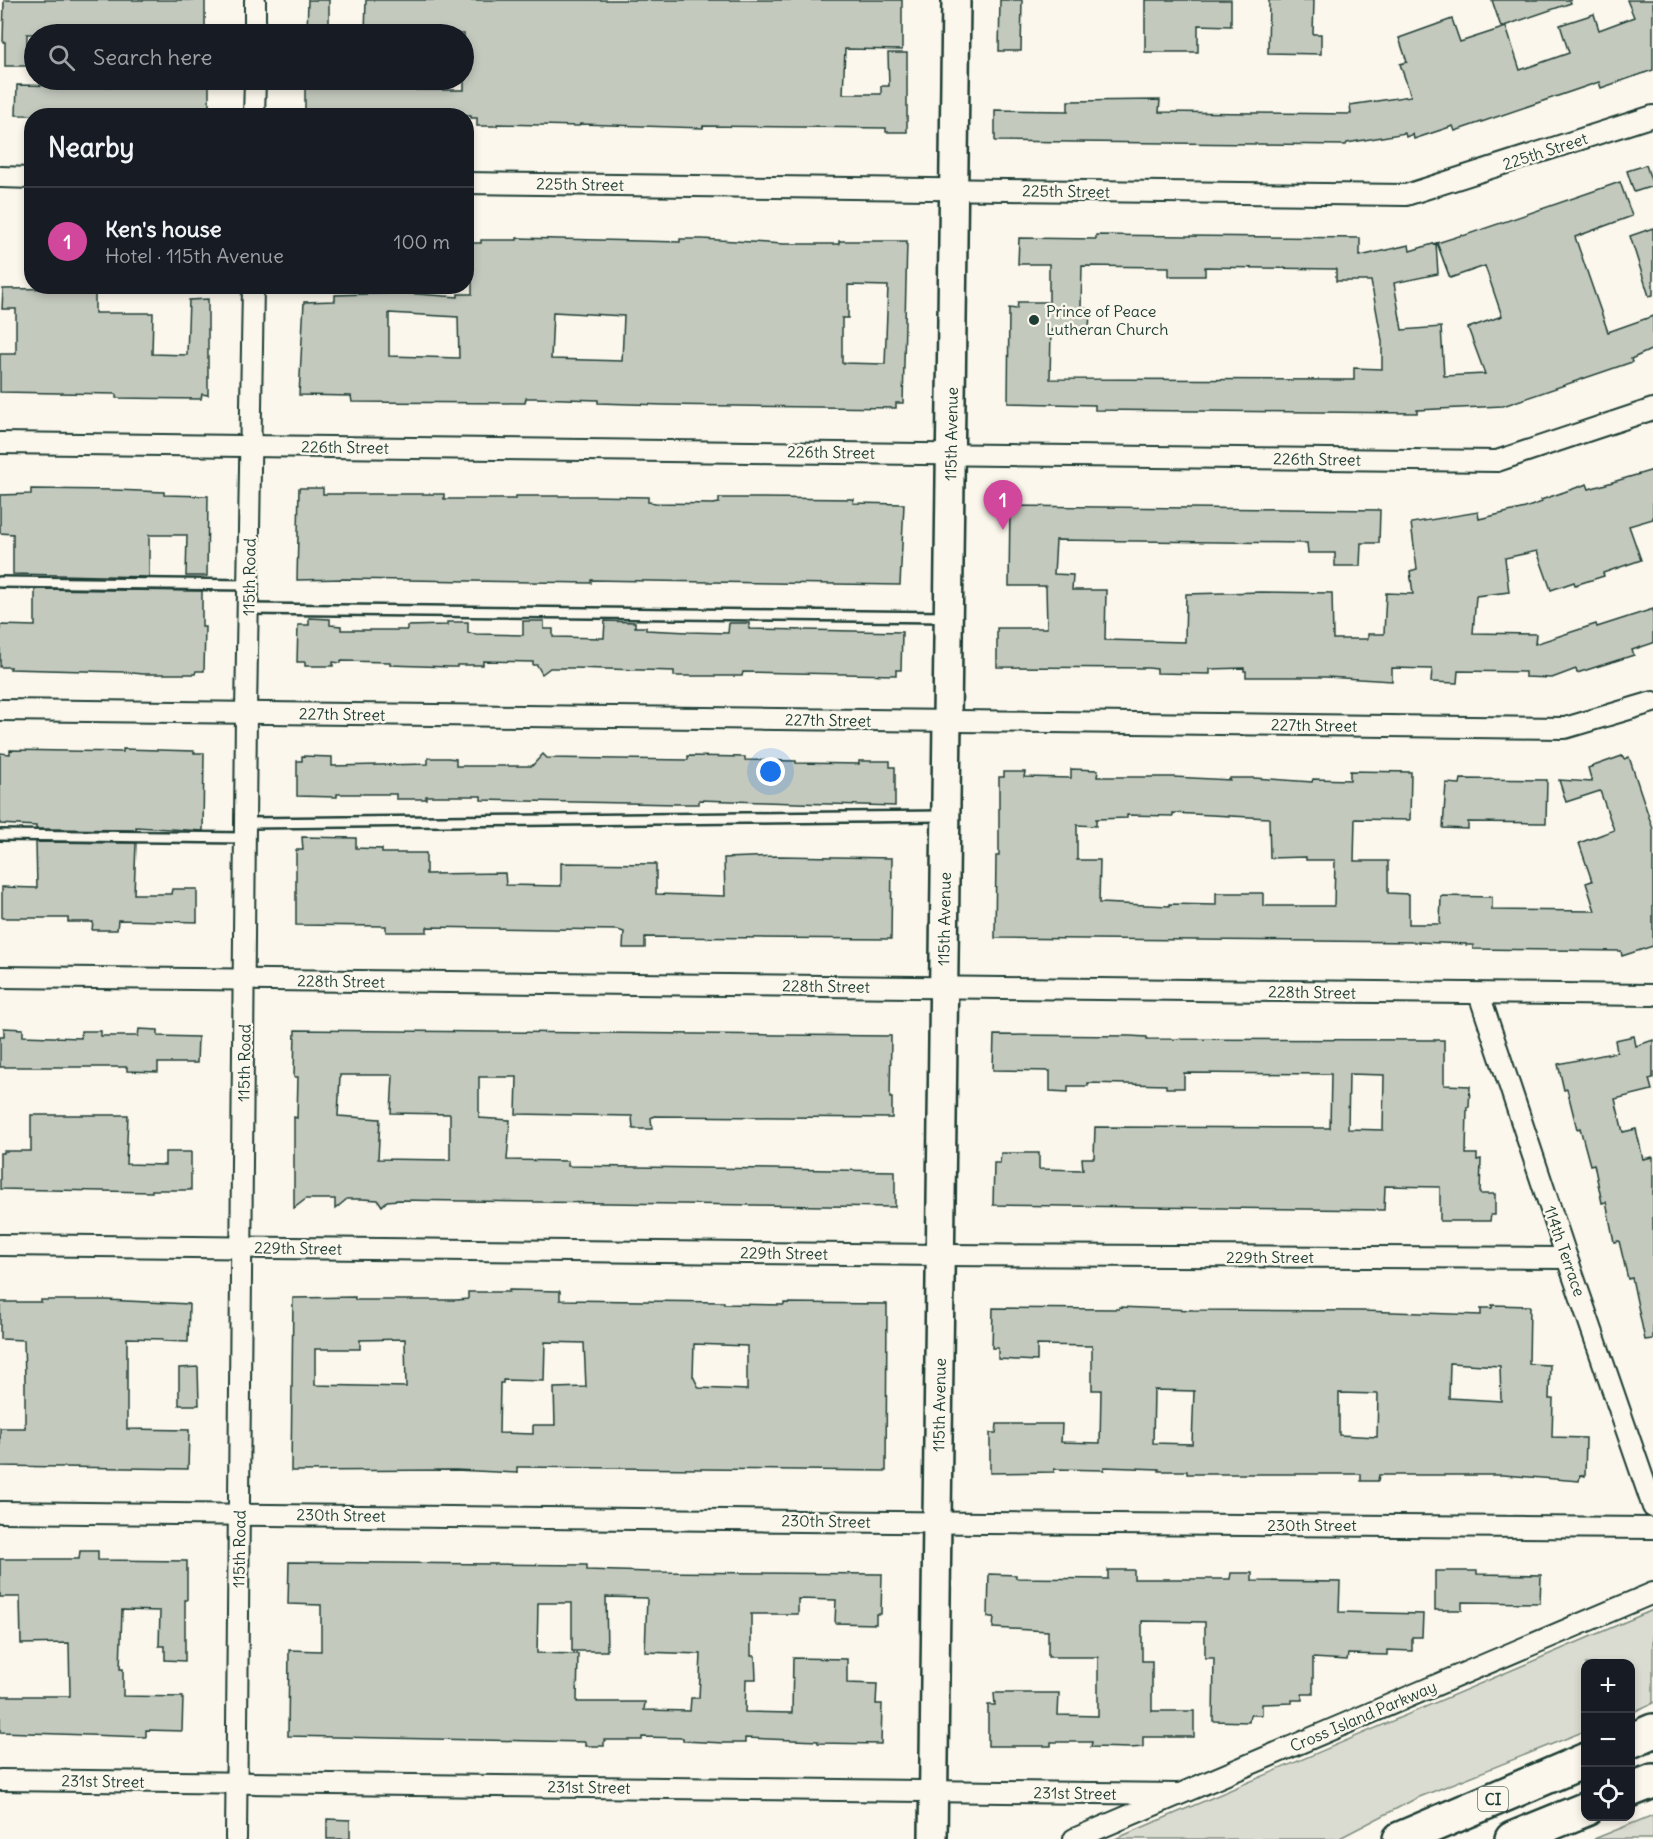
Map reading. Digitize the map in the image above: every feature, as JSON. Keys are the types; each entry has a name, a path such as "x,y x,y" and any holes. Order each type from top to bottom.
{"highway":[{"path":"1635,1739 1653,1731"},
{"name":"CI","path":"1400,1839 1581,1762"},
{"path":"1635,1788 1653,1781"},
{"path":"1512,1839 1581,1811"}],"main road":[{"name":"115th Avenue","path":"933,1839 956,0"}],"street":[{"path":"255,0 255,24"},
{"path":"254,108 255,90"},
{"name":"225th Street","path":"474,183 1406,195 1653,116"},
{"path":"0,177 24,178"},
{"name":"115th Road","path":"236,1839 246,712 253,294"},
{"name":"226th Street","path":"0,443 1497,461 1653,409"},
{"name":"227th Street","path":"0,710 1565,728 1653,702"},
{"name":"228th Street","path":"0,977 1653,995"},
{"name":"114th Terrace","path":"1479,994 1653,1507"},
{"name":"229th Street","path":"0,1245 941,1255 1567,1258"},
{"name":"230th Street","path":"0,1512 938,1523 1653,1527"},
{"name":"Cross Island Parkway","path":"1074,1839 1653,1593"},
{"name":"231st Street","path":"0,1780 1179,1794"}],"lane":[{"path":"0,582 249,585"},
{"path":"248,609 948,617"},
{"path":"0,835 945,816"}],"shaded area":[{"path":"1653,1610 1653,1703 1635,1711 1635,1659 1581,1659 1581,1733 1417,1798 1338,1839 1115,1839"},
{"path":"1653,1815 1653,1839 1594,1839"}],"building":[{"path":"4,0 205,0 205,24 24,24 24,66 5,66 5,42 3,42"},
{"path":"308,0 329,0 329,24 307,24"},
{"path":"366,0 902,0 902,50 845,49 843,94 881,94 881,86 889,86 888,53 907,53 907,132 886,132 886,128 703,126 703,128 580,124 579,126 497,124 497,126 477,126 474,108 305,108 305,90 474,90 474,24 365,24"},
{"path":"1000,0 1022,0 1021,51 999,51"},
{"path":"1145,0 1231,0 1231,26 1198,25 1198,52 1145,52"},
{"path":"1269,0 1314,0 1313,34 1321,34 1321,54 1268,53"},
{"path":"1492,0 1570,0 1571,3 1501,27"},
{"path":"1627,0 1653,0 1653,70 1601,88 1599,82 1455,131 1453,126 1414,139 1413,134 1406,137 1405,133 1346,145 995,141 995,110 1068,111 1068,101 1160,100 1159,112 1351,114 1350,105 1411,96 1400,64 1407,62 1399,38 1452,19 1460,42 1506,27 1520,70 1569,53 1560,25 1594,14 1599,30 1634,17"},
{"path":"17,85 24,85 24,90 209,90 209,108 24,108 24,115 16,115"},
{"path":"1646,165 1653,186 1634,192 1627,171"},
{"path":"1620,182 1632,216 1575,237 1608,332 1653,316 1653,349 1631,359 1632,362 1503,406 1417,410 1417,413 1095,410 1095,405 1008,403 1009,308 1017,309 1018,302 1049,302 1049,264 1018,264 1019,238 1096,239 1096,235 1360,238 1360,256 1409,245 1410,251 1436,243 1438,274 1394,283 1402,330 1441,327 1444,376 1485,374 1468,328 1502,316 1485,266 1450,278 1437,243","holes":["1082,266 1169,267 1169,276 1205,276 1205,267 1336,269 1336,281 1371,281 1382,341 1382,369 1354,368 1354,380 1050,379 1051,330 1089,332 1090,309 1081,308"]},
{"path":"1653,228 1653,295 1649,296 1630,236"},
{"path":"517,238 680,242 680,239 702,239 784,244 907,241 903,403 896,403 896,408 664,405 534,398 526,398 525,403 352,402 351,396 299,395 304,302 335,301 335,295 417,294 458,297 458,294 474,294 474,243 481,243 481,240 517,240","holes":["848,285 888,286 885,364 842,363 842,318 848,318","553,312 624,316 622,361 551,359","389,313 458,317 459,358 389,356"]},
{"path":"3,289 24,289 24,294 95,294 95,313 153,313 152,354 187,355 189,300 208,299 208,395 202,394 201,399 116,398 116,394 0,392 0,354 16,354 16,309 2,309"},
{"path":"1653,470 1653,519 1629,526 1641,560 1603,573 1604,576 1575,585 1574,582 1551,590 1537,551 1505,558 1509,592 1476,596 1473,633 1536,634 1535,644 1596,624 1597,627 1653,609 1653,643 1632,650 1634,655 1577,673 1576,669 1552,678 1525,677 1525,672 1458,671 1457,683 1431,682 1432,669 1392,668 1392,681 1326,677 1246,677 1244,668 1210,669 1210,674 1157,673 1157,669 1148,668 997,667 997,628 1047,628 1046,586 1009,586 1010,506 1380,510 1379,543 1361,543 1360,566 1335,566 1335,553 1308,553 1307,543 1056,540 1054,574 1073,575 1072,590 1106,590 1105,640 1185,642 1186,594 1261,592 1332,593 1333,639 1368,639 1368,634 1384,634 1386,593 1413,594 1410,571 1417,569 1411,523 1478,512 1479,519 1525,508 1587,484 1589,489"},
{"path":"299,488 323,488 323,494 444,494 444,499 591,496 648,497 648,502 656,503 713,504 719,503 719,498 761,498 854,499 853,503 904,504 900,585 591,580 591,583 297,580"},
{"path":"31,489 115,490 164,492 164,495 208,496 207,576 186,576 187,535 149,535 149,577 13,574 13,534 0,533 0,495 31,494"},
{"path":"35,589 202,591 202,627 205,627 204,671 196,671 195,674 143,674 0,667 0,625 35,626"},
{"path":"309,618 330,619 330,625 341,626 341,630 407,630 407,626 468,622 468,633 523,635 523,621 544,621 544,629 553,629 553,637 604,638 605,621 635,622 635,627 646,627 646,630 688,632 728,633 729,623 749,623 749,629 902,632 901,670 896,670 896,675 743,672 742,676 674,676 674,671 573,668 550,668 542,674 533,662 483,661 483,665 450,667 341,661 341,663 333,662 333,666 305,666 305,662 297,662 298,625 309,625"},
{"path":"123,749 204,753 203,831 136,827 136,830 36,829 36,826 0,824 0,753 10,754 10,750 123,752"},
{"path":"543,754 547,758 688,760 688,756 745,757 745,760 859,764 859,761 890,761 890,767 895,767 895,806 699,800 699,804 677,804 481,800 481,796 426,796 426,799 396,799 396,794 337,794 337,797 297,796 297,761 302,761 302,756 332,757 332,766 428,764 428,758 448,758 456,759 456,766 532,766"},
{"path":"1622,756 1624,759 1629,757 1653,829 1653,946 1622,956 1621,951 1473,949 1473,945 1466,944 1417,942 995,938 996,856 999,856 999,777 1004,777 1004,772 1025,772 1024,777 1071,778 1071,769 1098,770 1097,777 1230,780 1230,778 1254,778 1312,782 1313,779 1350,780 1350,771 1411,772 1410,820 1355,819 1354,861 1388,861 1388,893 1409,894 1409,924 1440,924 1441,896 1492,897 1492,910 1595,911 1586,883 1592,881 1579,843 1614,830 1600,791 1566,802 1559,780 1592,782 1588,768","holes":["1173,813 1269,818 1270,858 1306,857 1306,860 1335,860 1334,906 1263,906 1263,893 1216,893 1216,905 1169,904 1169,906 1099,903 1100,860 1077,860 1077,825 1096,826 1096,819 1127,818 1127,815 1173,816"]},
{"path":"1461,779 1547,780 1546,823 1468,822 1468,829 1443,828 1446,783 1460,784"},
{"path":"302,837 356,838 356,848 382,849 382,853 426,853 426,874 505,873 506,885 561,886 561,863 656,864 656,894 725,896 724,858 779,856 892,858 891,939 645,937 645,948 623,948 624,932 618,930 427,927 427,932 386,932 386,926 296,925 296,850 303,850"},
{"path":"36,842 136,843 134,894 171,894 172,889 197,889 197,922 118,920 117,930 92,930 93,922 68,922 68,918 2,918 2,887 37,888"},
{"path":"4,1028 23,1029 23,1036 81,1038 81,1031 101,1031 101,1036 138,1036 139,1029 158,1030 158,1036 198,1037 197,1063 158,1063 158,1072 127,1071 127,1067 0,1067 0,1037 4,1037"},
{"path":"295,1030 891,1036 892,1118 654,1116 651,1118 652,1129 633,1129 632,1116 516,1114 517,1077 479,1077 479,1118 510,1120 507,1160 568,1161 568,1166 895,1171 895,1207 398,1200 387,1201 382,1206 378,1200 347,1199 335,1209 335,1199 306,1199 294,1208 294,1117 297,1118 298,1077 294,1077","holes":["340,1075 393,1075 391,1113 450,1114 450,1160 378,1159 380,1119 338,1116"]},
{"path":"994,1035 1129,1036 1147,1037 1147,1039 1444,1040 1444,1085 1470,1086 1466,1154 1477,1154 1477,1160 1481,1159 1480,1194 1495,1194 1495,1215 1491,1215 1490,1221 1440,1221 1440,1187 1385,1186 1384,1210 993,1205 994,1163 1000,1163 1001,1153 1039,1153 1039,1169 1083,1170 1082,1158 1094,1158 1095,1127 1330,1128 1331,1074 1184,1073 1184,1088 1166,1088 1166,1085 1088,1083 1088,1086 1068,1086 1068,1092 1050,1091 1050,1071 993,1070","holes":["1349,1074 1384,1075 1383,1130 1348,1129"]},
{"path":"1634,1036 1636,1046 1653,1040 1653,1078 1649,1079 1652,1090 1615,1099 1623,1132 1636,1129 1643,1159 1653,1157 1653,1339 1645,1340 1632,1278 1628,1279 1619,1241 1614,1242 1606,1202 1602,1203 1594,1164 1590,1165 1580,1128 1577,1129 1558,1064 1617,1052 1615,1040"},
{"path":"31,1115 128,1115 126,1164 165,1165 165,1152 191,1152 191,1190 152,1190 152,1192 0,1189 0,1153 31,1151"},
{"path":"509,1290 560,1291 560,1300 784,1305 784,1303 887,1304 886,1471 517,1467 517,1473 455,1470 291,1471 293,1298 457,1300 468,1299 468,1292 509,1292","holes":["405,1339 406,1387 315,1385 315,1349 360,1349 360,1340","545,1342 584,1343 586,1387 554,1388 555,1425 533,1425 533,1434 499,1433 500,1383 503,1383 503,1380 544,1381","694,1344 747,1346 747,1390 699,1388 693,1376"]},
{"path":"41,1300 189,1304 188,1342 127,1338 127,1429 189,1430 188,1469 0,1466 0,1428 25,1428 25,1380 24,1340 0,1339 0,1302 41,1302"},
{"path":"1492,1305 1530,1306 1529,1364 1550,1365 1549,1399 1553,1399 1552,1437 1586,1438 1585,1476 1580,1475 1579,1481 1503,1475 1379,1475 1378,1481 1361,1481 1361,1474 1187,1474 1187,1471 1104,1467 1104,1470 1054,1469 1054,1472 990,1473 990,1433 996,1433 997,1424 1062,1424 1061,1442 1100,1443 1101,1390 1092,1390 1092,1346 1037,1345 1037,1361 998,1359 998,1348 992,1348 993,1308 1119,1309 1119,1307 1481,1315 1481,1308 1492,1308","holes":["1450,1363 1500,1366 1501,1401 1449,1398","1154,1390 1194,1391 1192,1444 1153,1443","1339,1393 1378,1394 1377,1437 1339,1435"]},
{"path":"198,1367 199,1405 179,1405 179,1368"},
{"path":"80,1551 98,1551 98,1560 187,1561 185,1661 165,1660 165,1646 159,1646 160,1611 122,1610 120,1669 123,1669 123,1696 183,1697 182,1731 146,1730 146,1737 0,1732 0,1696 70,1696 69,1643 21,1644 20,1597 0,1597 0,1559 79,1559"},
{"path":"289,1562 587,1565 587,1570 650,1572 882,1574 881,1614 876,1614 876,1624 835,1623 836,1600 798,1599 798,1614 751,1614 751,1656 755,1656 756,1679 746,1679 745,1712 792,1713 793,1658 847,1659 847,1683 877,1684 876,1704 882,1704 881,1744 745,1738 745,1743 724,1743 683,1741 683,1738 642,1737 642,1740 604,1740 604,1746 585,1746 585,1742 288,1736 289,1650 321,1651 321,1605 288,1604","holes":["606,1597 647,1598 645,1652 701,1654 699,1698 691,1698 690,1711 644,1710 645,1702 577,1702 578,1654 537,1653 538,1603 572,1603 572,1651 607,1651"]},
{"path":"1108,1570 1134,1570 1134,1579 1230,1579 1231,1573 1252,1573 1252,1581 1340,1582 1339,1612 1423,1614 1422,1637 1412,1637 1412,1651 1387,1650 1387,1655 1348,1654 1347,1660 1313,1658 1313,1694 1302,1694 1302,1700 1292,1700 1292,1703 1262,1704 1262,1715 1250,1715 1249,1722 1213,1721 1214,1658 1205,1658 1205,1622 1142,1621 1142,1661 1152,1661 1152,1711 1194,1711 1194,1737 1143,1737 1143,1747 1131,1748 1091,1747 1092,1742 1051,1742 1051,1746 988,1746 988,1705 995,1705 994,1693 1059,1693 1058,1715 1098,1716 1098,1657 1048,1657 1048,1631 993,1628 994,1617 988,1617 989,1574 1016,1575 1016,1578 1108,1579"},
{"path":"1435,1571 1541,1575 1540,1603 1462,1602 1462,1610 1435,1610"},
{"path":"327,1819 350,1820 350,1839 327,1839"}],"place":[{"name":"Prince of Peace Lutheran Church","path":"1034,320"},
{"name":"Ken's house","path":"1003,530"}]}
